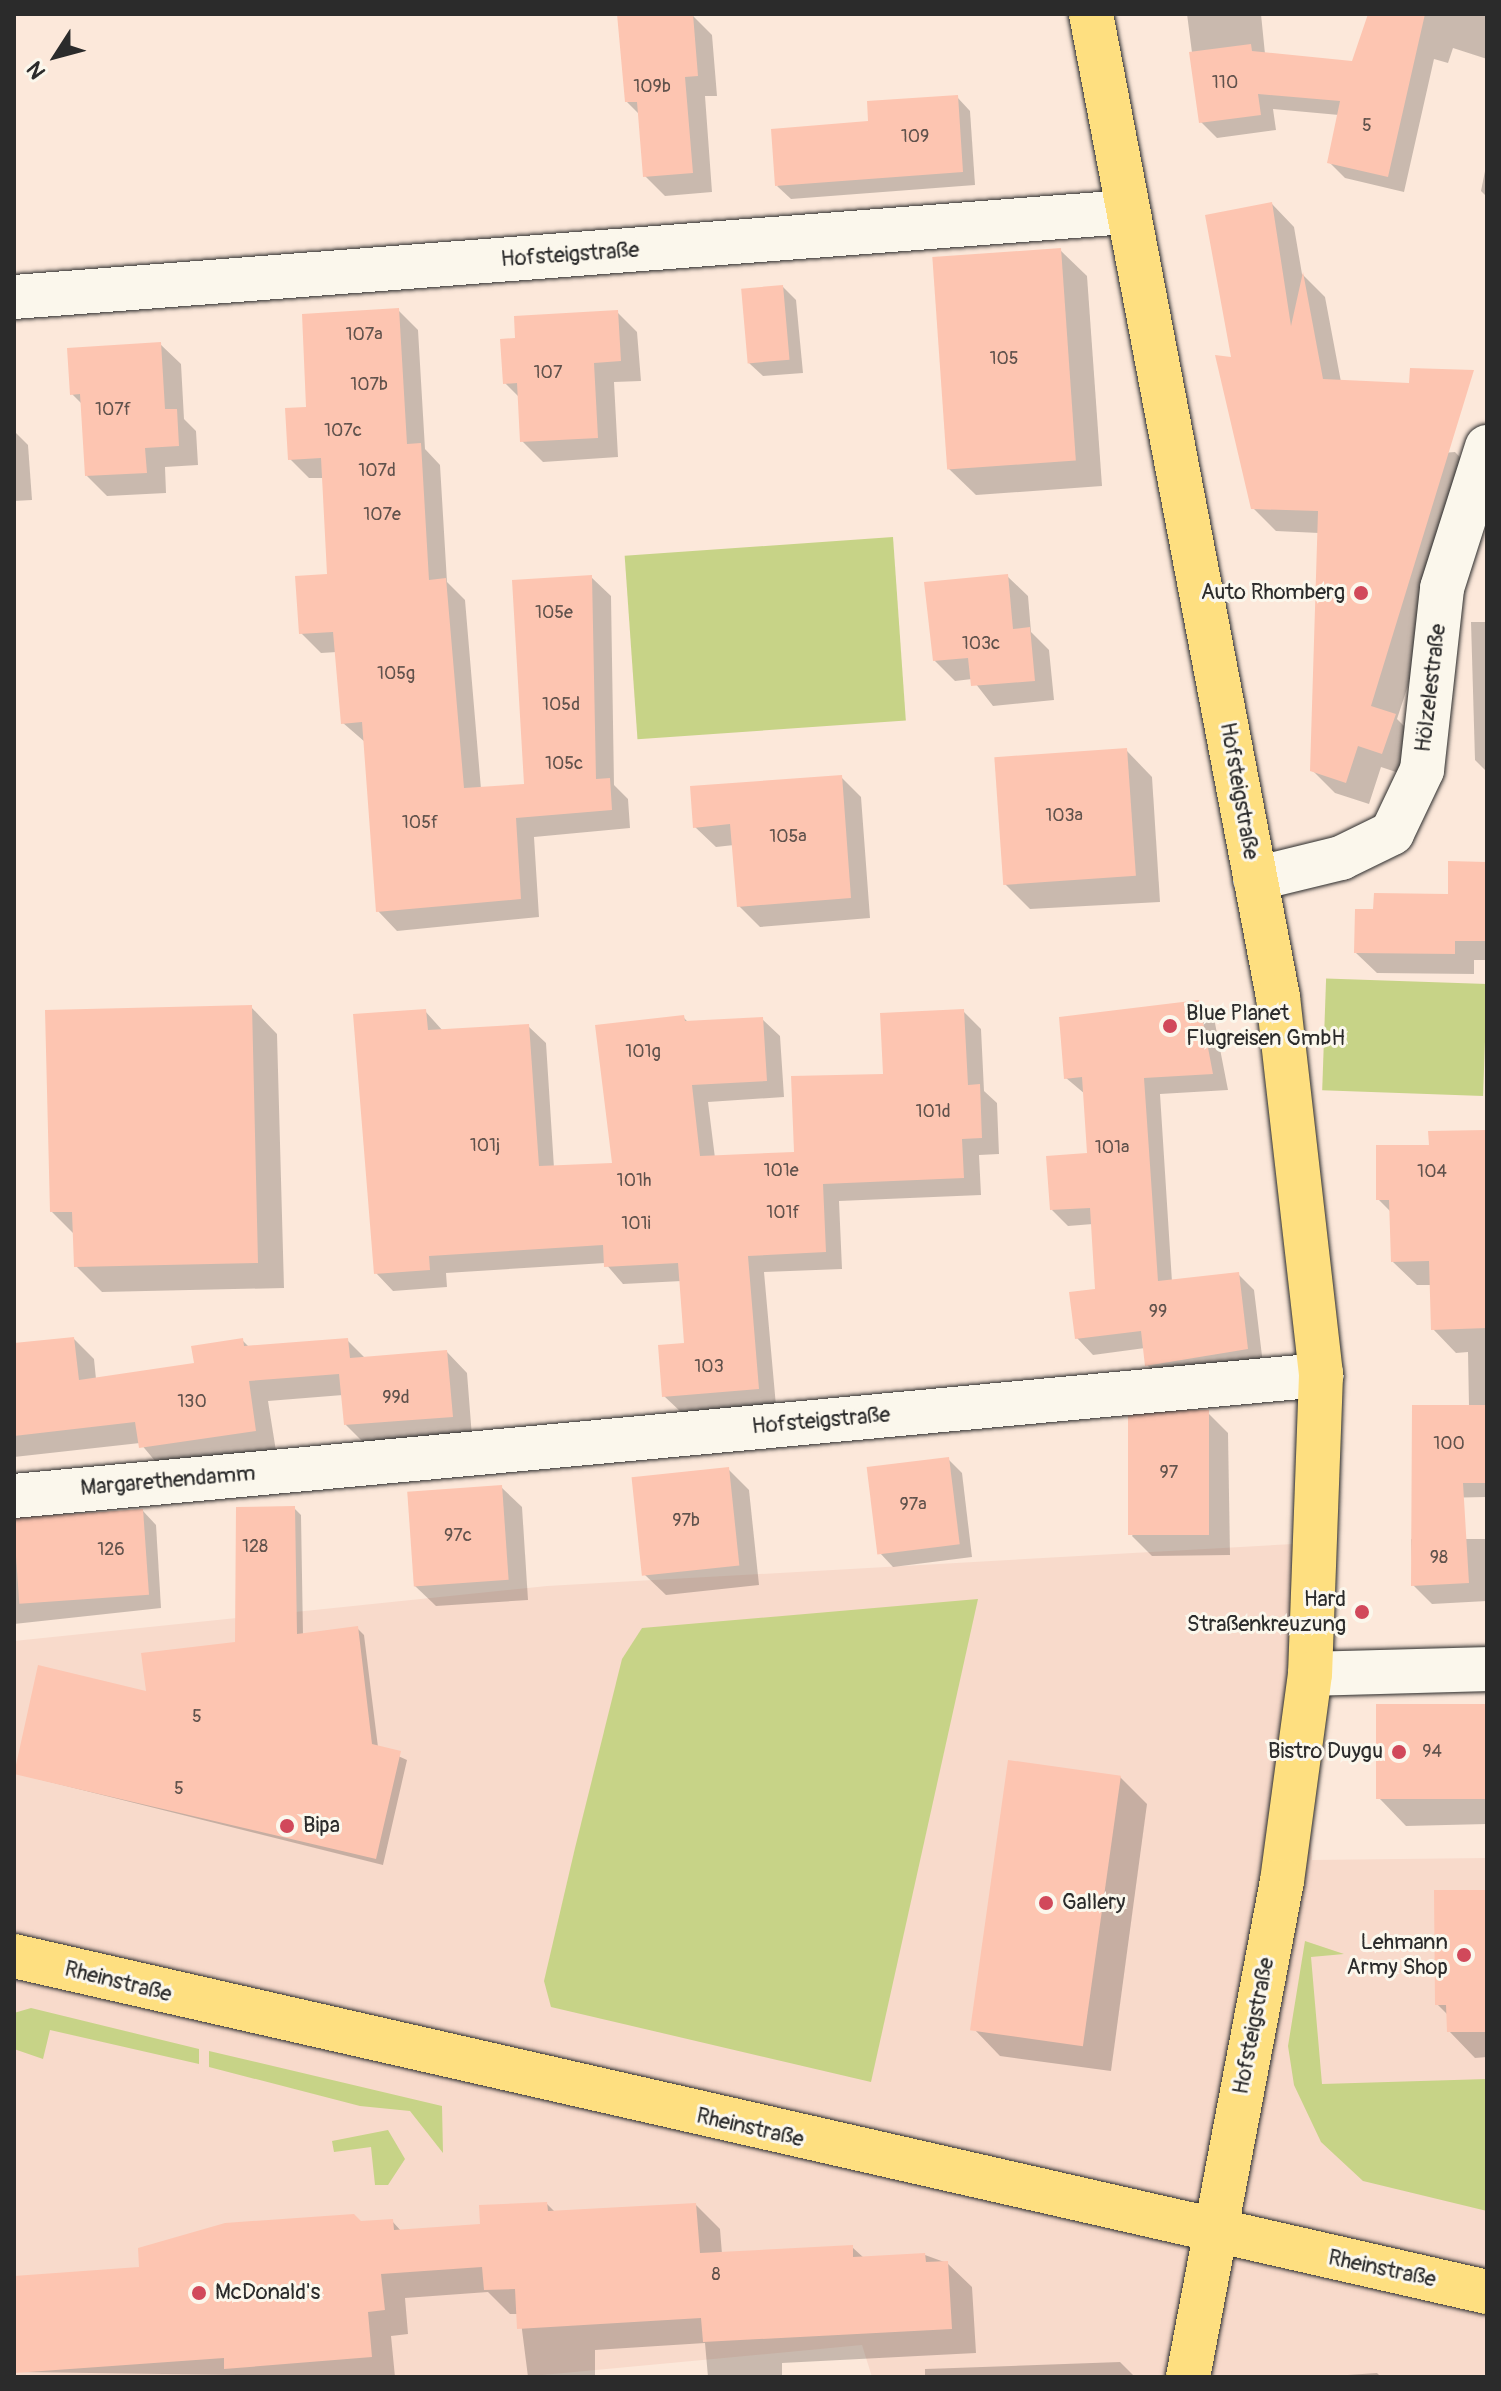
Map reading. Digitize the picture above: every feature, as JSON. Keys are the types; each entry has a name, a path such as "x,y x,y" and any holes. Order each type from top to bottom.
{"main road":[{"name":"Hofsteigstraße","path":"1091,14 1126,212 1255,879 1306,1197 1321,1375 1310,1674 1282,1881 1188,2377"},
{"name":"Rheinstraße","path":"14,1956 1215,2234 1487,2292"}],"street":[{"name":"Hofsteigstraße","path":"14,297 1126,212"},
{"name":"Hölzelestraße","path":"1255,879 1341,858 1392,833 1422,770 1442,588 1487,447"},
{"name":"Hofsteigstraße","path":"321,1466 1321,1375"},
{"name":"Margarethendamm","path":"14,1496 321,1466"},
{"path":"1310,1674 1487,1669"}],"shaded area":[{"path":"1293,1544 1312,1860 1487,1858 1487,2377 872,2377 862,2345 521,2377 14,2377 14,1641 547,1586"}],"green space":[{"path":"893,537 906,721 637,739 625,556"},
{"path":"1326,978 1487,984 1483,1096 1322,1090"},
{"path":"978,1599 871,2082 551,2007 544,1981 575,1848 622,1659 642,1628"},
{"path":"1305,1941 1344,1954 1311,1957 1322,2084 1487,2079 1487,2211 1363,2181 1321,2142 1294,2085 1288,2046"},
{"path":"31,2008 199,2049 199,2064 50,2030 43,2059 14,2049 14,2013"},
{"path":"209,2051 442,2106 443,2153 410,2111 360,2106 209,2067"},
{"path":"388,2130 405,2159 388,2185 375,2185 371,2147 334,2152 332,2141"}],"building":[{"path":"617,14 693,14 698,76 685,77 693,173 643,177 637,102 625,102"},
{"path":"1368,14 1425,14 1388,177 1327,163 1340,101 1258,94 1261,115 1199,123 1189,52 1251,44 1252,51 1352,61"},
{"path":"958,95 963,172 775,186 771,129 868,121 867,101"},
{"name":"Auto Rhomberg","path":"1272,202 1291,326 1303,272 1323,379 1409,383 1410,368 1474,370 1371,706 1396,714 1382,754 1358,746 1346,783 1310,771 1318,511 1251,509 1215,355 1231,357 1205,215"},
{"path":"1061,248 1076,460 947,469 932,257"},
{"path":"783,285 790,360 748,363 741,289"},
{"path":"399,308 407,444 421,443 429,580 446,578 464,788 524,784 512,580 592,575 596,779 610,778 612,810 516,818 521,899 376,912 362,722 341,724 333,632 299,634 295,576 327,574 321,458 288,460 285,408 306,407 302,314"},
{"path":"618,310 621,361 594,363 598,438 520,442 517,383 503,384 500,339 515,338 514,316"},
{"path":"161,342 165,409 177,409 179,446 145,448 147,473 85,476 80,394 70,395 67,348"},
{"path":"1008,574 1013,629 1030,627 1035,681 971,686 968,658 933,661 924,582"},
{"path":"1127,748 1136,876 1003,885 994,757"},
{"path":"842,775 851,898 737,907 730,824 693,828 690,786"},
{"path":"1448,861 1487,862 1487,941 1455,941 1455,954 1354,953 1355,909 1373,909 1374,893 1448,894"},
{"path":"1199,1000 1213,1074 1144,1078 1158,1281 1239,1272 1248,1349 1145,1366 1141,1331 1075,1339 1069,1292 1095,1289 1090,1208 1050,1210 1046,1156 1087,1153 1082,1077 1064,1079 1059,1017"},
{"path":"252,1005 258,1263 74,1267 72,1212 50,1212 45,1010"},
{"path":"426,1009 428,1030 529,1024 539,1166 612,1163 595,1025 684,1015 685,1021 763,1017 767,1081 692,1085 700,1156 794,1152 791,1076 883,1074 880,1013 964,1009 968,1085 980,1084 982,1138 962,1139 964,1178 823,1184 826,1252 748,1256 759,1389 662,1397 658,1345 684,1343 678,1263 604,1267 603,1245 429,1256 430,1270 374,1274 353,1014"},
{"path":"1487,1130 1487,1328 1431,1330 1429,1261 1391,1262 1389,1200 1376,1200 1376,1145 1429,1145 1428,1131"},
{"path":"74,1337 79,1380 194,1363 191,1346 243,1338 244,1346 348,1338 350,1358 447,1350 453,1417 344,1425 339,1374 249,1381 256,1431 139,1448 135,1422 14,1436 14,1343"},
{"path":"1412,1405 1487,1405 1487,1483 1463,1483 1469,1583 1411,1586"},
{"path":"1128,1410 1209,1410 1209,1535 1128,1535"},
{"path":"949,1457 960,1544 877,1554 867,1467"},
{"path":"729,1467 739,1565 642,1576 632,1477"},
{"path":"502,1485 509,1580 414,1586 407,1492"},
{"path":"295,1506 297,1634 358,1626 372,1744 401,1751 376,1859 14,1774 38,1665 146,1691 141,1653 235,1642 236,1507"},
{"path":"143,1509 149,1595 19,1604 14,1518"},
{"path":"1376,1704 1487,1704 1487,1799 1376,1799"},
{"name":"Gallery","path":"1008,1760 1121,1776 1083,2046 970,2030"},
{"path":"1434,1890 1487,1890 1487,2032 1447,2032 1446,2005 1435,2005"},
{"path":"547,2202 548,2211 696,2203 700,2253 853,2245 853,2257 925,2253 926,2262 948,2261 952,2329 703,2342 701,2318 517,2329 515,2289 484,2290 482,2267 381,2274 385,2310 368,2312 372,2357 224,2369 224,2358 14,2373 14,2276 139,2267 138,2248 225,2223 354,2214 361,2221 393,2219 394,2230 480,2224 479,2205"}],"place":[{"name":"Auto Rhomberg","path":"1361,593"},
{"name":"Blue Planet Flugreisen GmbH","path":"1170,1026"},
{"name":"Hard Straßenkreuzung","path":"1362,1612"},
{"name":"Bistro Duygu","path":"1399,1752"},
{"name":"Bipa","path":"287,1826"},
{"name":"Gallery","path":"1046,1903"},
{"name":"Lehmann Army Shop","path":"1464,1955"},
{"name":"McDonald's","path":"199,2293"}]}
